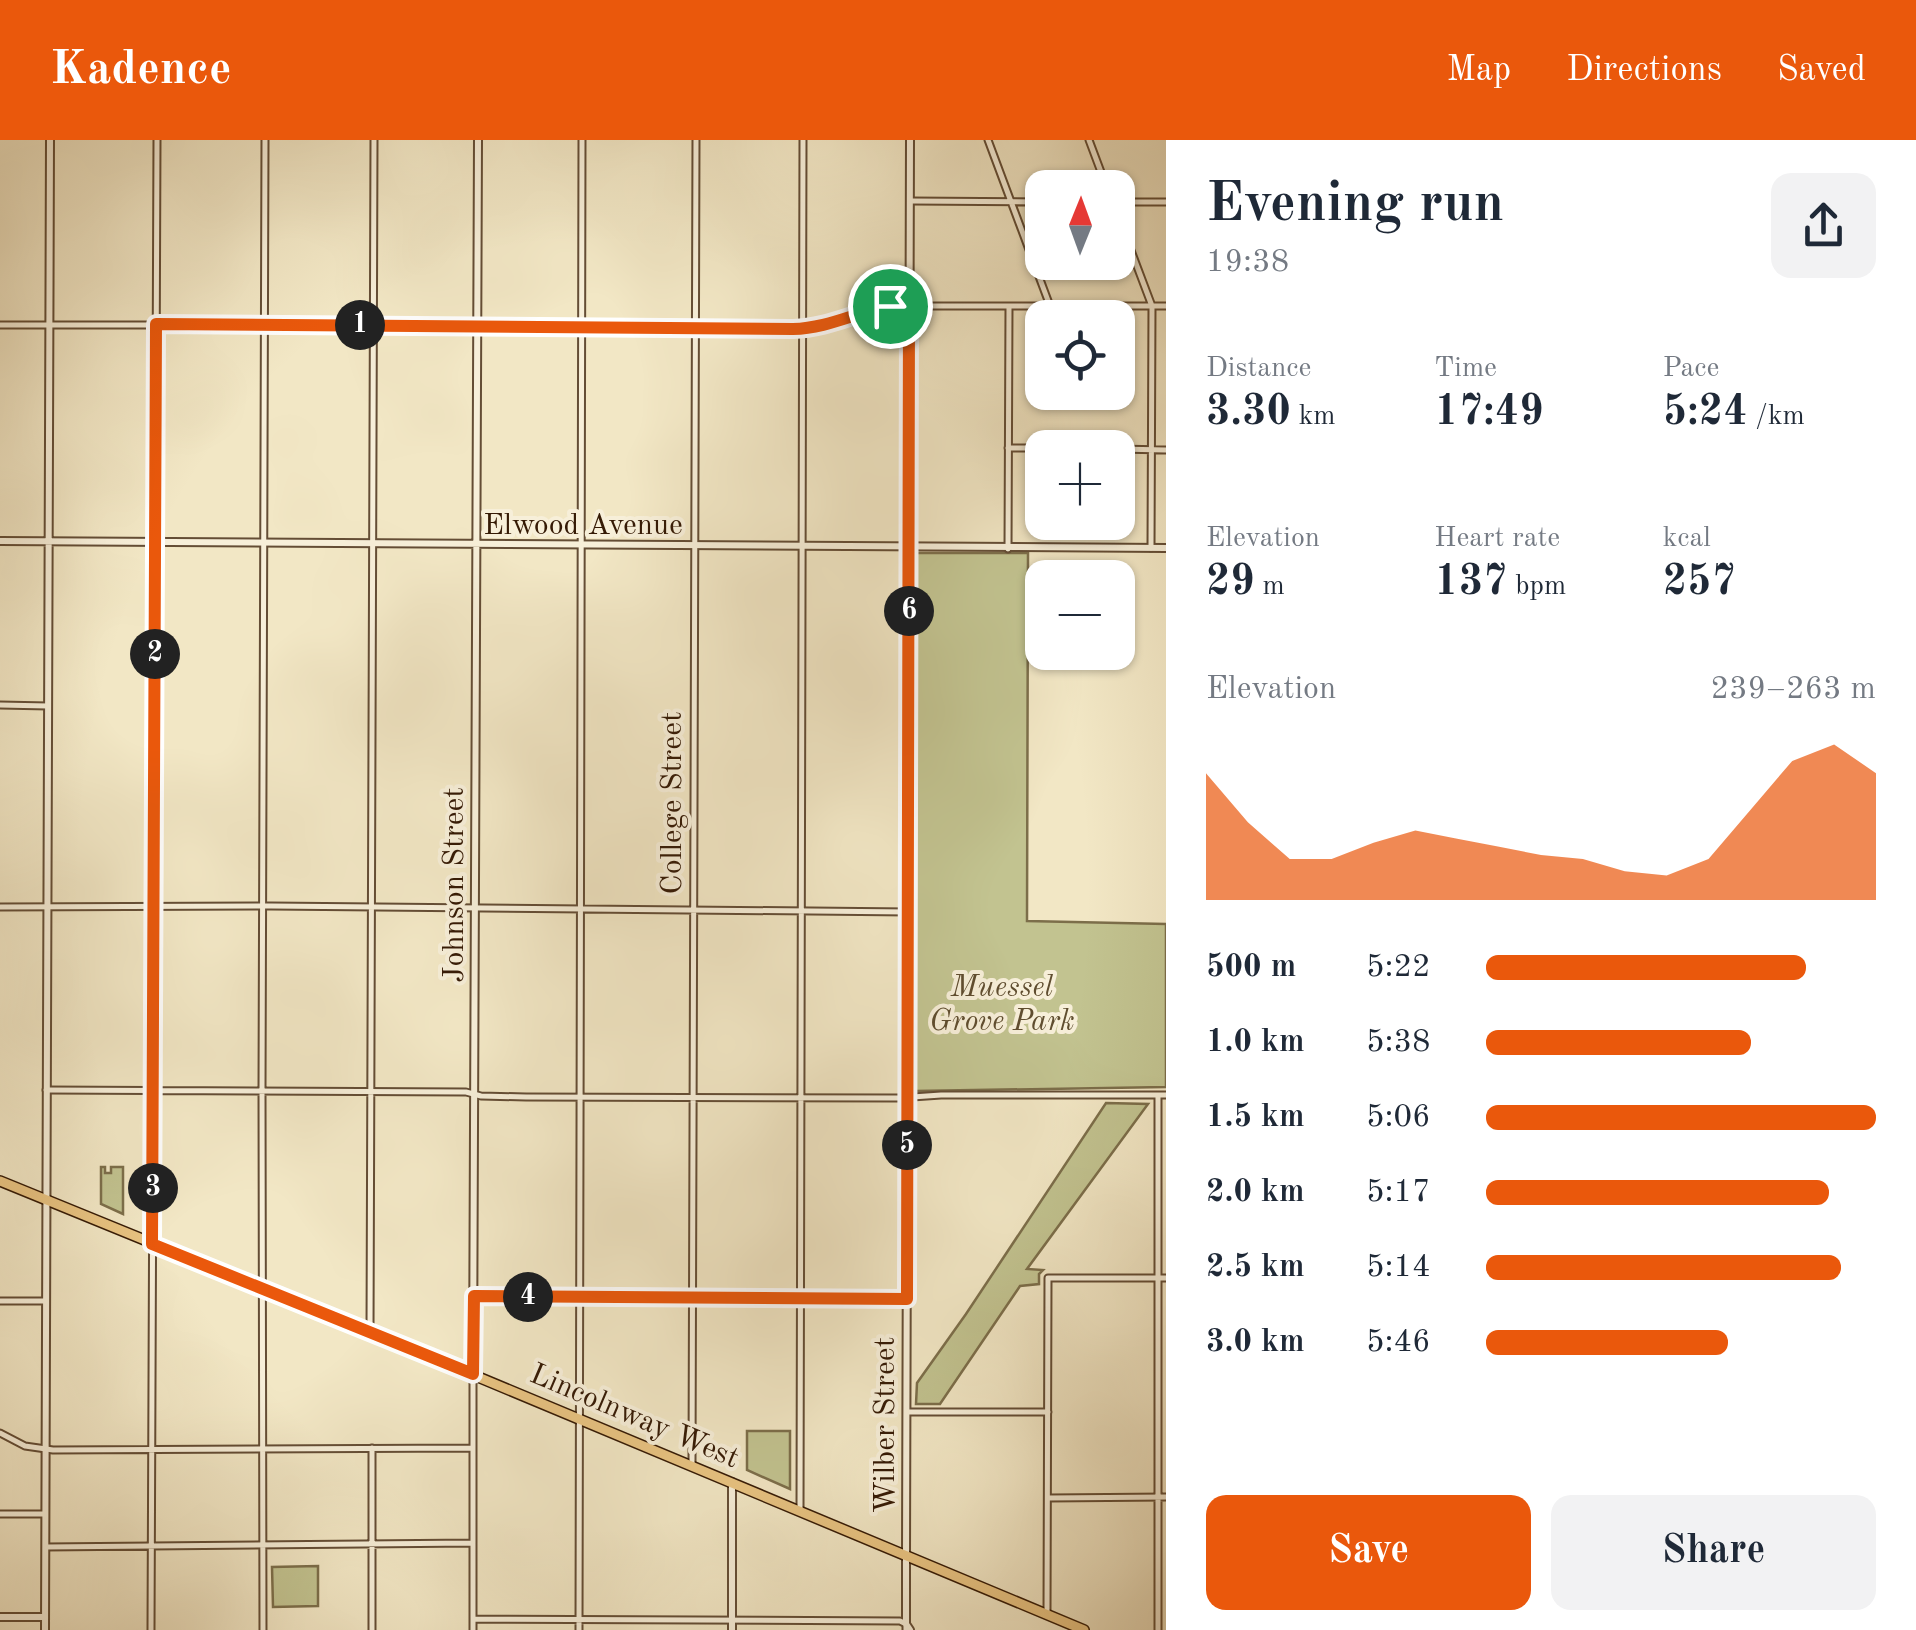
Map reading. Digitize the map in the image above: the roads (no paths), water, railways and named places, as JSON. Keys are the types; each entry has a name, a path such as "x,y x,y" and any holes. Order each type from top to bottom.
{"main road":[{"name":"Lincolnway West","path":"0,1181 1047,1614 1059,1625 1084,1630"}],"street":[{"path":"45,1630 50,140"},
{"path":"151,1630 157,140"},
{"path":"263,1630 265,140"},
{"path":"370,1332 374,140"},
{"name":"Johnson Street","path":"473,1630 478,140"},
{"path":"579,1630 582,140"},
{"name":"College Street","path":"692,1466 696,140"},
{"path":"800,1511 803,140"},
{"name":"Wilber Street","path":"907,1628 910,140"},
{"path":"988,140 1048,300"},
{"path":"1089,140 1100,170"},
{"path":"910,201 1025,202"},
{"path":"1135,202 1166,202"},
{"path":"1135,261 1152,306 1151,548"},
{"path":"1008,549 1009,306"},
{"path":"0,325 802,329 833,324 884,307 1025,306"},
{"path":"1135,306 1166,306"},
{"path":"1008,448 1025,448"},
{"path":"1135,450 1166,450"},
{"name":"Elwood Avenue","path":"0,542 1166,548"},
{"path":"0,706 48,706"},
{"path":"0,907 909,912"},
{"path":"46,1090 800,1098 1162,1095 1162,1498 1158,1630"},
{"path":"1047,1614 1048,1278 1162,1278"},
{"path":"474,1296 907,1299"},
{"path":"0,1301 46,1301"},
{"path":"907,1412 1048,1412"},
{"path":"0,1433 45,1450 473,1448"},
{"path":"372,1448 372,1630"},
{"path":"732,1482 732,1626"},
{"path":"1048,1498 1162,1498"},
{"path":"0,1514 45,1514"},
{"path":"45,1547 473,1544"},
{"path":"0,1617 45,1617"},
{"path":"473,1619 732,1626 900,1622 907,1628"}],"park label":[{"name":"Muessel Grove Park","path":"1002,1003"}]}
